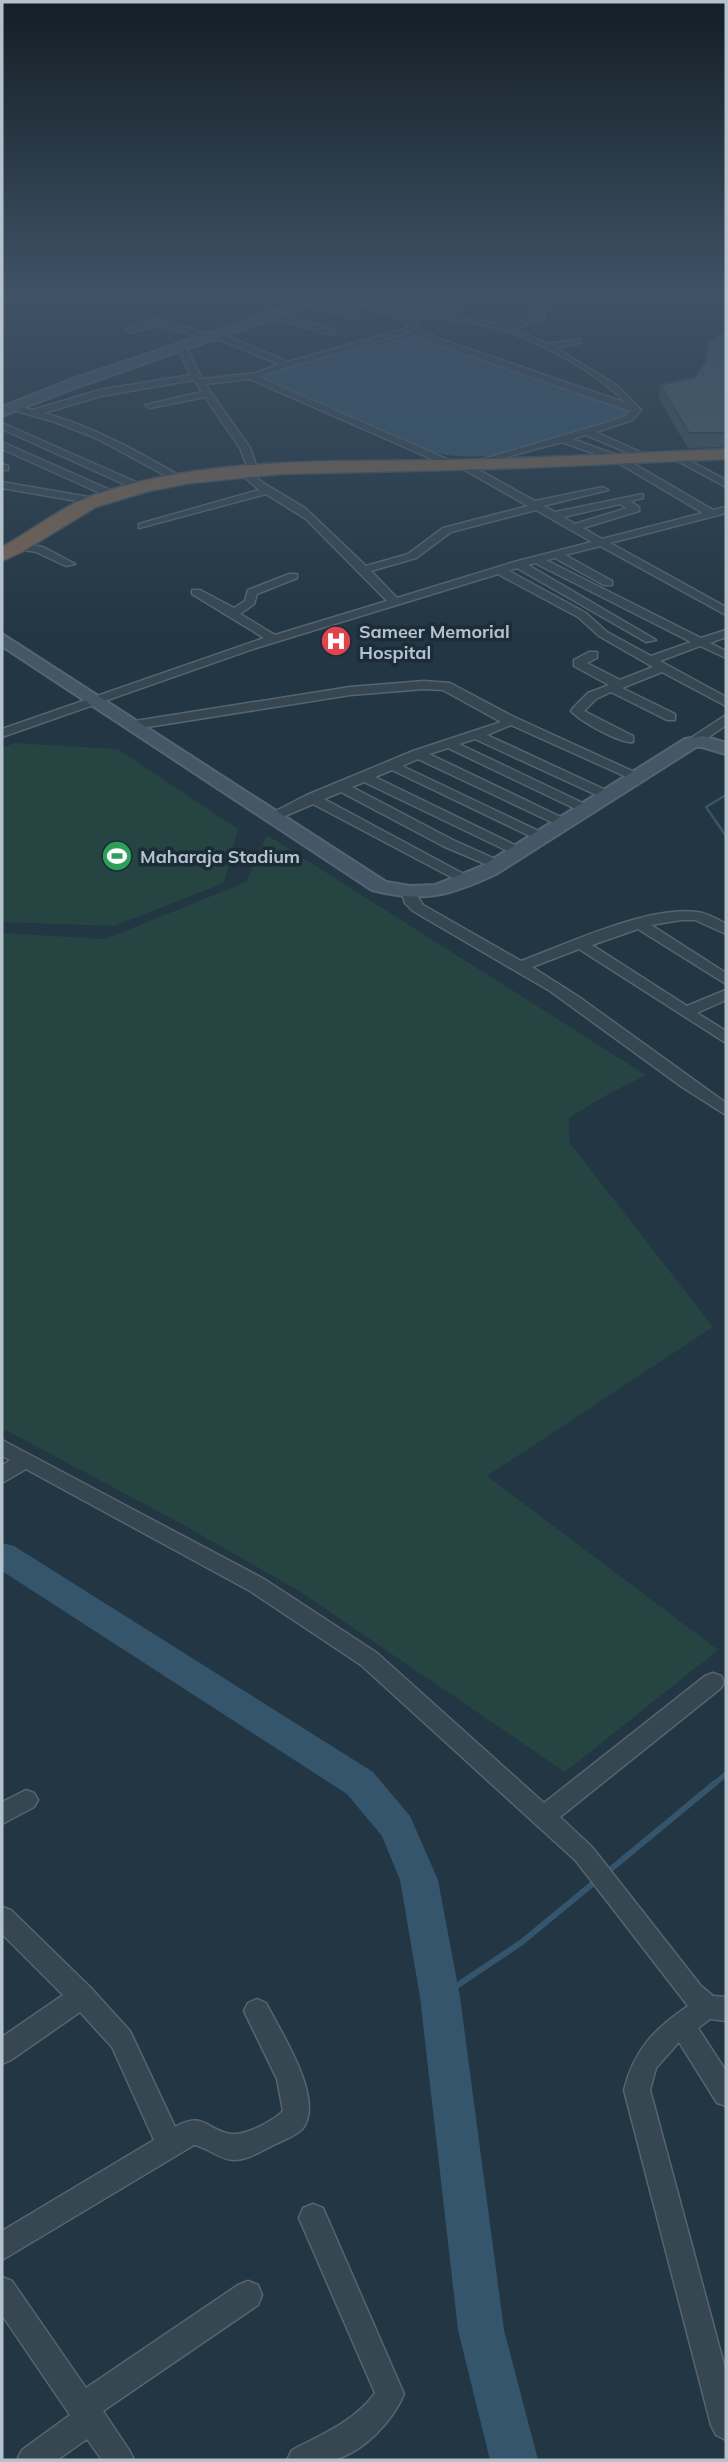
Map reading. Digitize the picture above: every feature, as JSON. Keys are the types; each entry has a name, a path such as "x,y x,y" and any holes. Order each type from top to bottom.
{"highway":[{"path":"7,550 67,513 94,501 141,488 248,470 303,466 464,465 726,454"}],"street":[{"path":"33,412 47,408"},
{"path":"218,408 245,448 248,470 256,486 286,500 309,515 395,602"},
{"path":"322,408 464,465 726,612"},
{"path":"464,465 629,418 636,410 630,408"},
{"path":"6,410 33,412 57,418 98,434 181,481"},
{"path":"2,426 141,488"},
{"path":"586,431 646,457"},
{"path":"561,438 615,459 726,527"},
{"path":"2,445 113,495"},
{"path":"675,456 726,483"},
{"path":"4,487 94,501"},
{"path":"362,570 412,556 447,530 603,490"},
{"path":"143,526 266,491"},
{"path":"552,516 639,496"},
{"path":"572,527 635,509 621,500"},
{"path":"2,733 274,639 536,559 726,510"},
{"path":"7,550 39,550 70,564"},
{"path":"556,554 664,614"},
{"path":"536,559 726,655"},
{"path":"519,564 650,640"},
{"path":"499,570 585,617 599,632 726,702"},
{"path":"234,613 250,602 252,592 293,576"},
{"path":"196,592 274,639"},
{"path":"566,606 604,594"},
{"path":"628,648 674,631"},
{"path":"650,660 726,633"},
{"path":"2,639 379,886 409,894 425,895 467,881 497,865 725,721"},
{"path":"593,655 578,663 670,717"},
{"path":"629,739 578,713 586,705 588,698 663,667"},
{"path":"135,725 350,691 433,684 446,686 508,719 636,776"},
{"path":"273,816 418,754 506,724 508,719"},
{"path":"475,734 605,795"},
{"path":"695,741 726,749"},
{"path":"448,743 584,809"},
{"path":"418,754 562,823"},
{"path":"393,766 540,837"},
{"path":"366,778 518,852"},
{"path":"341,787 448,843 497,865"},
{"path":"312,799 467,881"},
{"path":"409,894 412,903 427,914 522,966 592,1013 692,1089 726,1110"},
{"path":"522,966 641,925 690,916 698,916 726,930"},
{"path":"641,925 726,979"},
{"path":"581,944 726,1038"},
{"path":"686,1012 726,994"},
{"path":"2,1447 257,1586 369,1659 584,1854 692,1994 717,2008"},
{"path":"2,1476 25,1460"},
{"path":"543,1817 713,1682"},
{"path":"2,1814 26,1800"},
{"path":"2,1918 82,1996 121,2039 169,2144"},
{"path":"2,2052 82,1996"},
{"path":"717,2008 682,2025 647,2055 637,2090 726,2426"},
{"path":"2,2246 191,2132 200,2132 229,2147 240,2147 286,2126 296,2116 297,2105 292,2085 257,2011"},
{"path":"682,2025 726,2094"},
{"path":"302,2460 372,2419 385,2407 390,2394 313,2218"},
{"path":"2,2291 119,2460"},
{"path":"32,2460 86,2413 248,2295"}],"green space":[{"name":"Maharaja Stadium","path":"14,743 118,749 238,829 224,883 114,926 2,922 2,748"},
{"path":"267,835 646,1075 569,1118 569,1142 713,1327 487,1476 718,1650 565,1772 299,1591 178,1522 2,1428 2,933 105,939 246,882"}],"water":[{"path":"327,408 622,408 631,412 624,417 554,440 505,453 456,456 433,452"}],"building":[{"path":"674,408 726,408 726,433 689,433"}],"waterway":[{"path":"726,795 706,807 726,836"},
{"path":"2,1555 360,1783 397,1827 419,1880 440,1997 481,2330 514,2460"},
{"path":"713,1785 726,1774"},
{"path":"605,1874 715,1783"},
{"path":"440,1997 522,1942 596,1881"}],"place":[{"name":"Sameer Memorial Hospital","path":"336,641"},
{"name":"Maharaja Stadium","path":"117,856"}]}
